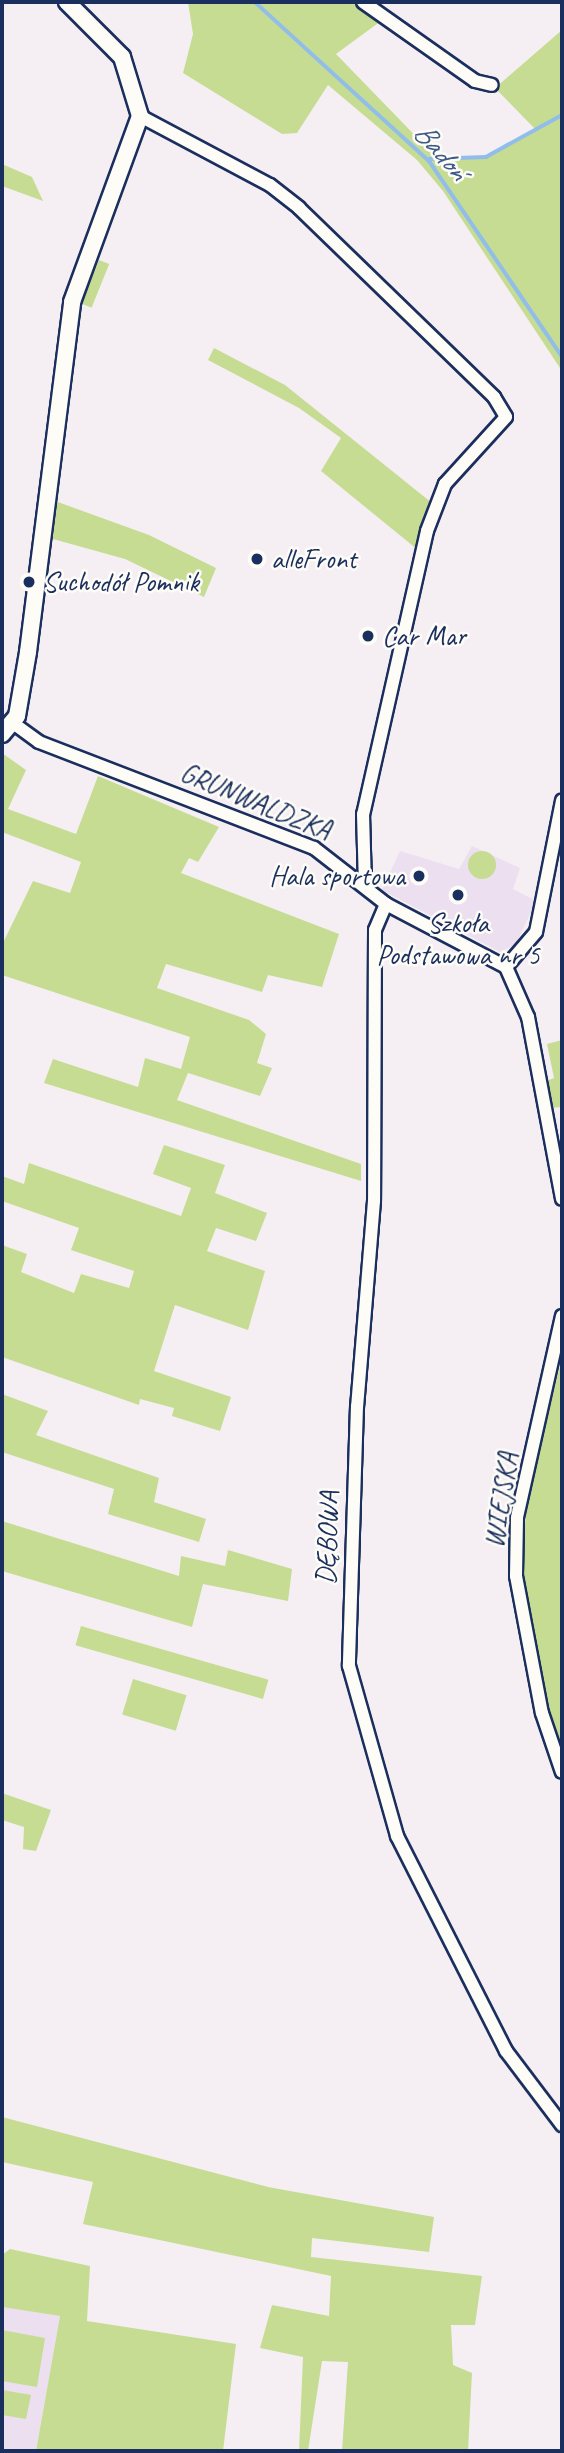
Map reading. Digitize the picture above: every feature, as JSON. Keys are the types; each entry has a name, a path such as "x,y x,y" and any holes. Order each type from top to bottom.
{"street":[{"path":"7,729 28,652 72,302 140,116 122,57 67,2"},
{"path":"363,2 475,81 492,85"},
{"path":"140,116 270,185 299,208 494,397 506,417 444,484 427,531 363,814 365,884"},
{"name":"GRUNWALDZKA","path":"7,729 314,848 365,884 386,904 506,967"},
{"path":"562,801 536,932 506,967 528,1017 562,1199"},
{"name":"DĘBOWA","path":"386,904 374,930 374,1201 356,1418 349,1665 397,1836 506,2051 562,2125"},
{"name":"WIEJSKA","path":"562,1316 517,1518 516,1576 542,1713 562,1772"}],"shaded area":[{"name":"Szkoła Podstawowa nr 5","path":"472,846 520,868 513,889 536,901 516,944 500,952 382,890 400,851 459,869"},
{"path":"2,2307 60,2316 36,2451 2,2451"}],"green space":[{"path":"188,2 355,2 381,21 336,54 434,155 486,157 536,130 495,88 562,30 562,371 443,191 417,160 328,85 297,133 282,134 183,73 193,34"},
{"path":"2,164 32,177 43,201 2,186"},
{"path":"99,260 109,264 92,308 81,304"},
{"path":"214,348 285,385 432,503 418,550 321,471 341,438 299,408 208,360"},
{"path":"55,501 149,535 216,568 204,597 125,559 53,539"},
{"path":"2,753 26,770 8,809 76,834 98,776 219,827 198,862 189,858 181,873 339,934 322,987 268,975 262,992 166,964 157,988 249,1020 266,1034 257,1063 272,1068 260,1096 188,1073 177,1100 361,1164 361,1181 44,1083 53,1059 138,1087 145,1058 181,1069 190,1037 2,975 2,945 33,881 70,893 81,862 2,832"},
{"path":"482,851 492,855 496,865 492,875 482,879 472,875 468,865 472,855"},
{"path":"562,1040 562,1107 550,1108 544,1082 554,1078 547,1044"},
{"path":"164,1145 225,1165 215,1193 267,1213 256,1241 216,1228 207,1251 265,1271 248,1330 175,1305 154,1371 231,1397 220,1431 172,1416 174,1408 140,1399 139,1405 2,1357 2,1245 27,1254 21,1272 74,1293 81,1274 129,1288 134,1271 71,1250 79,1228 2,1201 2,1176 24,1184 29,1163 181,1216 191,1188 153,1174"},
{"path":"562,1358 562,1757 543,1700 521,1560 528,1496"},
{"path":"2,1394 48,1411 36,1435 159,1478 154,1502 206,1519 199,1542 108,1514 114,1489 2,1452"},
{"path":"2,1521 179,1576 181,1556 225,1566 228,1550 292,1569 288,1601 203,1584 192,1627 2,1571"},
{"path":"81,1626 268,1680 263,1699 75,1645"},
{"path":"133,1679 187,1695 176,1731 122,1714"},
{"path":"2,1793 51,1810 36,1851 23,1849 24,1827 2,1820"},
{"path":"2,2117 268,2187 434,2217 429,2252 312,2238 311,2257 482,2276 475,2325 451,2325 453,2365 472,2373 468,2451 342,2451 348,2362 322,2361 308,2451 299,2451 303,2357 260,2348 272,2305 329,2316 331,2276 83,2224 93,2182 2,2162"},
{"path":"10,2249 90,2266 87,2321 236,2344 223,2451 36,2451 60,2316 2,2307 2,2255"},
{"path":"2,2330 45,2338 37,2387 2,2381"},
{"path":"2,2390 31,2395 26,2419 2,2415"}],"waterway":[{"name":"Badoń","path":"255,2 430,162 562,356"},
{"path":"429,159 486,157 562,115"}],"place":[{"name":"alleFront","path":"257,559"},
{"name":"Suchodół Pomnik","path":"29,582"},
{"name":"Car Mar","path":"368,636"},
{"name":"Hala sportowa","path":"419,876"},
{"name":"Szkoła Podstawowa nr 5","path":"458,895"}]}
